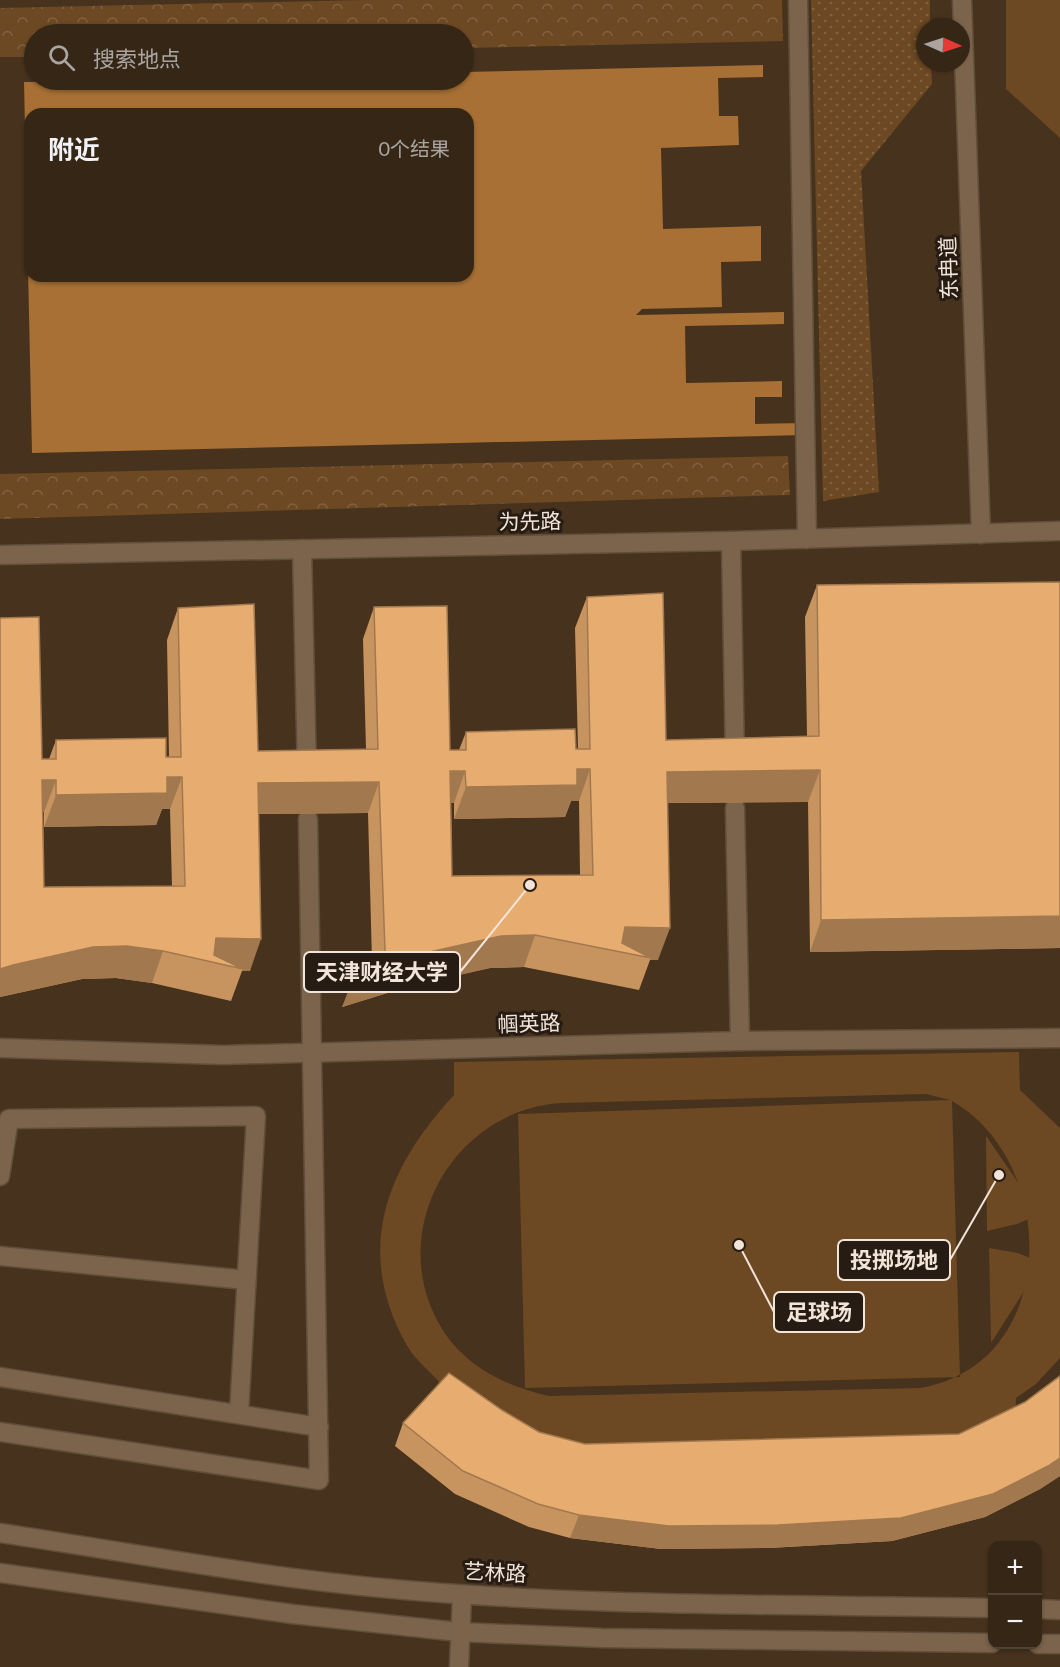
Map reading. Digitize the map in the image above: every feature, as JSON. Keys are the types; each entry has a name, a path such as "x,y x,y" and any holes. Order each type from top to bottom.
{"street":[{"path":"798,0 807,539"},
{"name":"东冉道","path":"962,0 981,534"},
{"name":"为先路","path":"0,555 731,541 1060,531"},
{"path":"731,541 735,763"},
{"path":"302,549 307,775"},
{"path":"735,808 740,1041"},
{"path":"0,1432 319,1480 308,819"},
{"name":"帼英路","path":"0,1048 223,1055 740,1041 1060,1038"},
{"path":"0,1176 9,1119 256,1116 239,1413"},
{"path":"0,1256 246,1280"},
{"path":"0,1377 319,1427"},
{"name":"艺林路","path":"0,1533 303,1578 462,1594 608,1601 988,1608"},
{"path":"0,1573 292,1614 459,1632 602,1638 988,1643"},
{"path":"459,1667 462,1594"},
{"path":"1042,1609 1060,1610"},
{"path":"1042,1644 1060,1644"}],"green space":[{"path":"363,0 782,0 783,41 474,48 474,24 24,24 24,57 0,57 0,8"},
{"path":"811,0 930,0 930,18 916,18 916,72 931,72 932,84 861,171 879,492 823,501"},
{"path":"1006,0 1060,0 1060,138 1006,89"},
{"path":"788,456 790,495 0,519 0,474"},
{"path":"1019,1052 1020,1090 1060,1128 1060,1358 1036,1384 1016,1398 1015,1442 474,1446 449,1395 406,1344 390,1309 382,1276 380,1243 385,1212 395,1181 410,1151 454,1095 454,1062","holes":["926,1094 950,1100 518,1114 525,1388 950,1377 920,1388 550,1396 518,1387 474,1364 451,1341 441,1327 425,1290 421,1253 425,1216 439,1182 461,1151 489,1127 523,1110 562,1103","952,1101 987,1130 1012,1169 1026,1213 1029,1259 1020,1303 999,1342 960,1374"]},
{"path":"986,1136 1040,1214 1017,1224 987,1231"},
{"path":"989,1248 1018,1253 1042,1263 991,1343"}],"shaded area":[{"path":"763,65 763,77 718,78 719,116 738,116 739,145 661,148 663,229 761,226 761,261 721,262 722,307 642,309 636,315 784,312 784,324 685,326 686,383 782,381 782,397 755,397 755,424 805,423 805,435 32,453 28,282 474,282 474,108 25,108 24,90 474,90 474,72"}],"building":[{"path":"1060,582 1060,916 821,920 820,770 667,772 670,928 625,927 622,943 651,958 535,935 501,936 421,954 354,976 385,951 379,782 258,783 261,939 216,938 214,955 243,969 163,951 127,946 93,947 0,969 0,618 39,617 42,759 56,759 56,740 166,738 166,757 181,757 178,608 254,604 258,751 378,749 374,607 447,606 450,750 466,750 466,732 575,729 576,749 590,749 587,597 663,593 666,740 819,736 817,585","holes":["577,769 590,769 593,875 452,876 450,771 465,771 466,787 577,785","167,777 182,777 185,886 44,887 42,780 56,780 56,795 167,793"]},
{"path":"449,1373 502,1410 539,1432 585,1444 959,1434 1025,1402 1060,1376 1060,1458 993,1494 901,1518 778,1525 669,1526 579,1515 538,1504 463,1471 403,1423"}],"place":[{"name":"天津财经大学","path":"530,885"},
{"name":"投掷场地","path":"999,1175"},
{"name":"足球场","path":"739,1245"}]}
